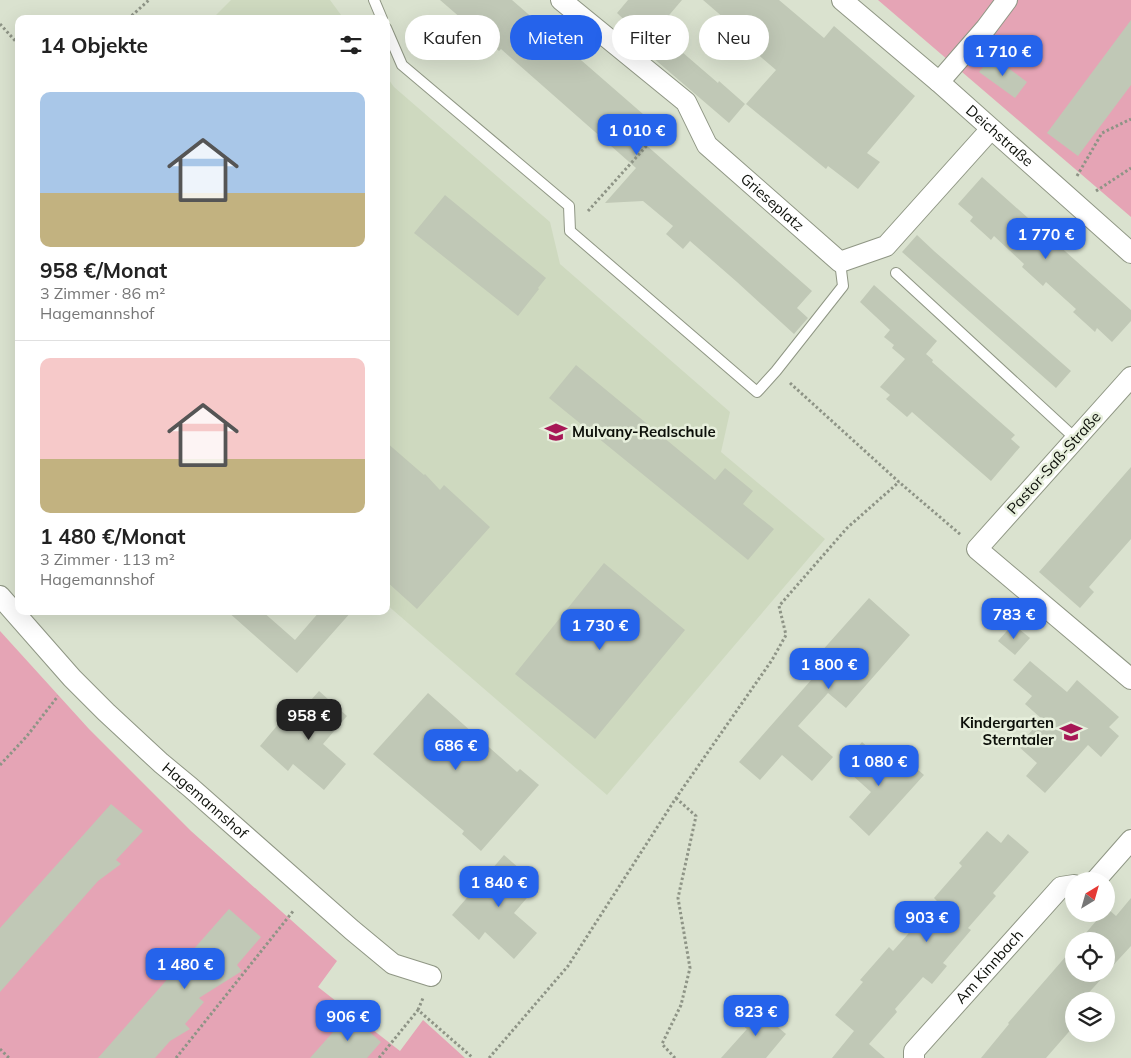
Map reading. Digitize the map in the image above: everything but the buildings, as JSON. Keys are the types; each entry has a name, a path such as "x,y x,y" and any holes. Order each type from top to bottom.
{"street":[{"name":"Grieseplatz","path":"561,0 686,102 707,145 840,262"},
{"name":"Deichstraße","path":"842,0 939,82 1131,253"},
{"path":"939,82 986,28 1007,0"},
{"path":"840,262 886,246 991,129"},
{"name":"Pastor-Saß-Straße","path":"977,549 1131,377"},
{"path":"977,549 1131,679"},
{"name":"Hagemannshof","path":"0,596 15,613"},
{"name":"Hagemannshof","path":"17,615 72,678 160,763 393,964 431,976"},
{"path":"1103,872 1131,840"},
{"name":"Am Kinnbach","path":"914,1058 914,1051 1061,888 1065,887"}],"lane":[{"path":"374,0 380,15"},
{"path":"390,37 402,64 569,206 570,231 757,392 776,371 843,286 840,262"},
{"path":"896,273 1076,439"}],"path":[{"path":"132,15 149,0"},
{"path":"0,24 15,41"},
{"path":"570,231 686,102"},
{"path":"1071,200 1102,133 1131,118"},
{"path":"1071,200 1131,168"},
{"path":"776,371 899,482 977,549"},
{"path":"489,1058 568,966 676,798 772,660 786,635 779,606 847,528 899,482"},
{"path":"0,765 27,736 72,678"},
{"path":"675,1058 662,1044 681,1005 690,968 678,898 696,816 676,798"},
{"path":"176,1058 309,892"},
{"path":"379,1058 418,1010 474,1058"},
{"path":"0,1049 9,1058"}],"shaded area":[{"path":"231,0 330,0 341,15 216,15"},
{"path":"878,0 1131,0 1131,217"},
{"name":"Mulvany-Realschule","path":"390,82 550,222 560,264 730,412 721,452 825,539 607,795 390,607"},
{"path":"0,631 89,729 191,831 337,961 318,987 400,1051 423,1020 465,1058 0,1058"}],"place":[{"name":"Mulvany-Realschule","path":"556,432"},
{"name":"Kindergarten Sterntaler","path":"1071,732"}]}
